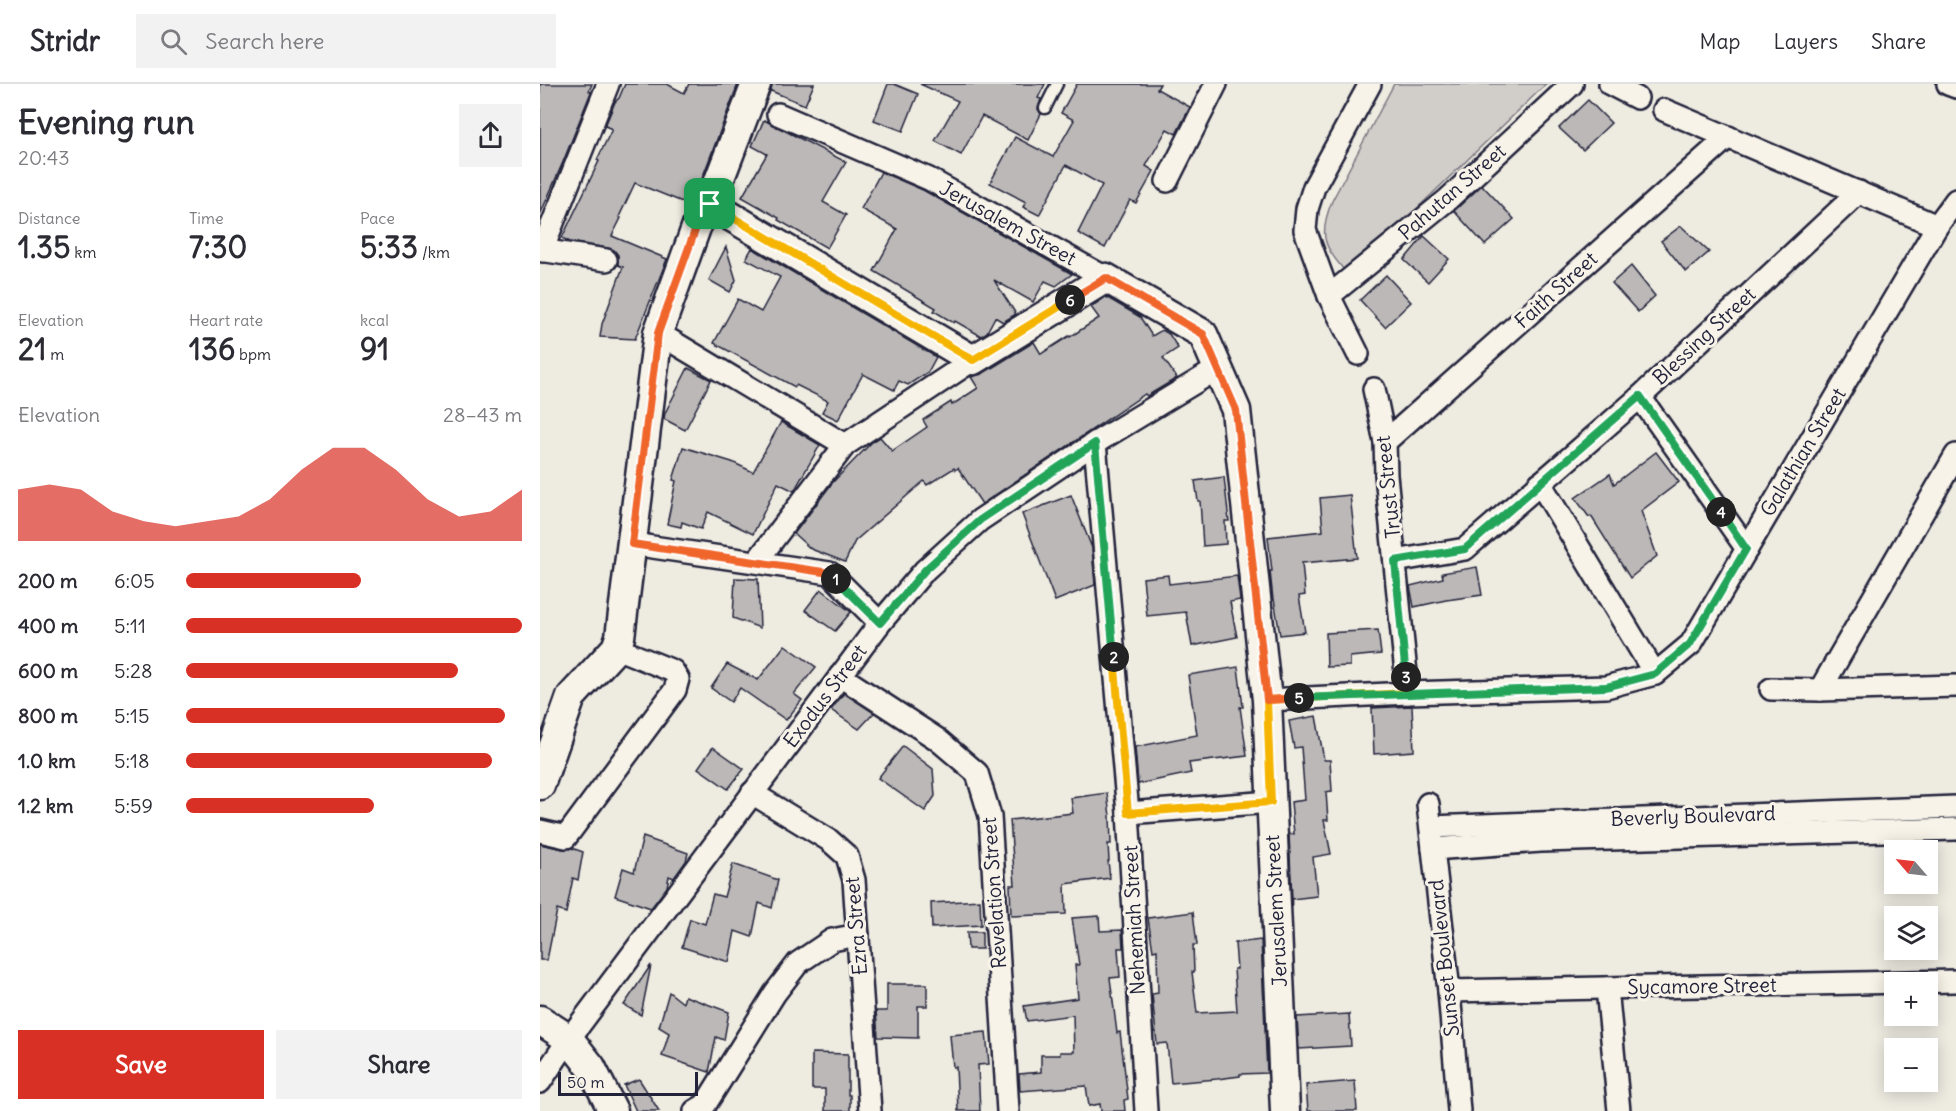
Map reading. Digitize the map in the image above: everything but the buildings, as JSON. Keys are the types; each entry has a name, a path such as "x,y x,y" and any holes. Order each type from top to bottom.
{"street":[{"path":"606,261 542,250 608,84"},
{"path":"540,785 571,697 616,648 620,637 658,333 697,225 710,204 756,84"},
{"path":"1358,354 1329,296 1305,230 1307,209 1314,187 1370,84"},
{"name":"Pahutan Street","path":"1329,296 1447,200 1572,84"},
{"path":"1610,84 1637,98"},
{"path":"1948,84 1956,87"},
{"path":"1167,182 1212,85"},
{"path":"1664,110 1937,226"},
{"name":"Jerusalem Street","path":"778,114 929,179 1203,334 1236,410 1267,700 1285,1111"},
{"name":"Faith Street","path":"1385,442 1728,137"},
{"name":"Blessing Street","path":"1395,561 1465,549 1640,396 1859,192"},
{"name":"Galathian Street","path":"1267,700 1606,687 1655,674 1690,644 1937,226 1956,200"},
{"path":"710,204 973,360"},
{"path":"757,561 845,445 973,360 1106,278"},
{"path":"658,333 845,445"},
{"name":"Exodus Street","path":"540,1082 568,1039 752,793 880,623 925,570 980,520 1095,443 1218,369"},
{"name":"Trust Street","path":"1374,389 1385,442 1386,475 1408,693"},
{"path":"1640,396 1746,549"},
{"name":"Nehemiah Street","path":"1095,443 1128,813 1146,1111"},
{"path":"1820,690 1956,455"},
{"path":"1540,483 1655,674"},
{"path":"632,544 830,573 880,623"},
{"path":"540,831 566,837 675,690 678,679 673,671 616,648"},
{"name":"Revelation Street","path":"840,676 937,739 977,773 990,816 1008,1111"},
{"path":"1771,689 1956,686"},
{"name":"Ezra Street","path":"752,793 829,840 847,856 855,880 870,1111"},
{"path":"1128,813 1271,802"},
{"name":"Sunset Boulevard","path":"1428,804 1449,991 1459,1111"},
{"name":"Beverly Boulevard","path":"1431,826 1956,807"},
{"name":"Beverly Boulevard","path":"1433,849 1541,841 1956,829"},
{"path":"702,1109 775,993 798,963 832,940 858,935"},
{"name":"Sycamore Street","path":"1449,991 1956,981"},
{"path":"1607,988 1619,1111"},
{"path":"540,1020 568,1039 591,1067 613,1111"}],"lane":[{"path":"1045,108 1057,84"}],"shaded area":[{"path":"1394,84 1546,84 1348,275 1334,257 1326,241 1324,233 1327,214"}],"route":[{"path":"710,204 697,225 658,333 632,544 830,573 880,623 925,570 980,520 1095,443 1128,813 1271,802 1267,700 1408,693 1395,561 1465,549 1640,396 1746,549 1690,644 1655,674 1606,687 1267,700 1236,410 1203,334 1106,278 973,360 710,204"}]}
